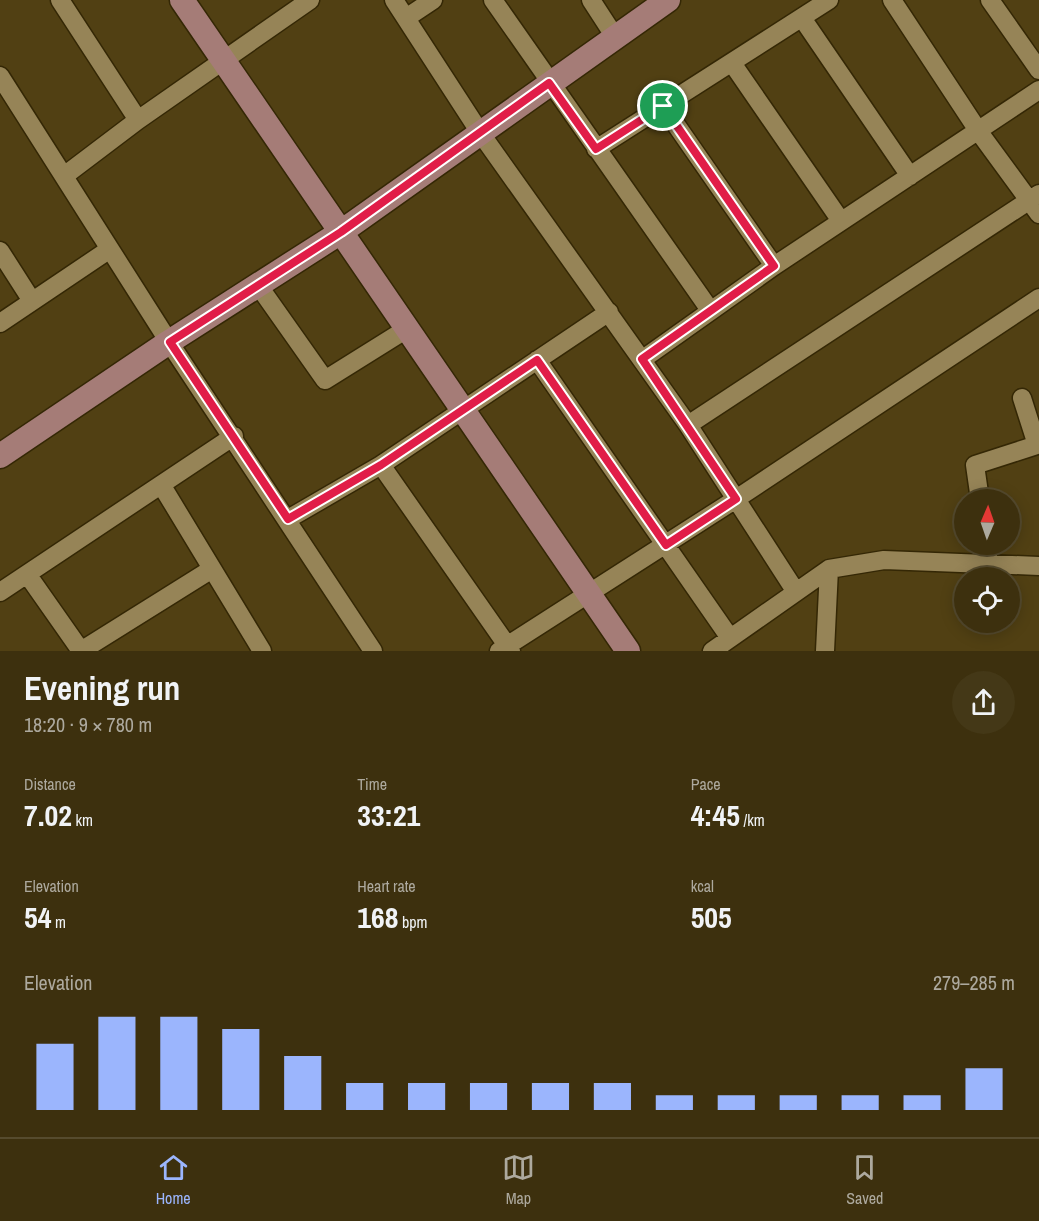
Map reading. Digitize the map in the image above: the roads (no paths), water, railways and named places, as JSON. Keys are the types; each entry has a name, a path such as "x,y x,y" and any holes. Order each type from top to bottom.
{"street":[{"path":"60,0 138,120"},
{"path":"182,0 341,232 405,330 628,651"},
{"path":"394,0 480,131 688,425 796,592"},
{"path":"406,18 433,0"},
{"path":"493,0 710,310"},
{"path":"591,0 615,37"},
{"path":"0,456 170,342 341,232 480,131 668,0"},
{"path":"596,149 830,0"},
{"path":"688,425 1036,203 979,132 892,0"},
{"path":"990,0 1039,70"},
{"path":"64,176 301,3"},
{"path":"802,18 910,177"},
{"path":"732,63 840,221"},
{"path":"0,76 170,342 288,519 369,650"},
{"path":"642,359 840,221 979,132 1039,90"},
{"path":"663,106 774,266"},
{"path":"0,322 110,249"},
{"path":"0,251 32,301"},
{"path":"258,285 325,380 405,330"},
{"path":"381,465 506,649 1039,298"},
{"path":"288,519 381,465 609,312"},
{"path":"537,360 730,638"},
{"path":"978,489 975,465 1037,445 1022,398"},
{"path":"0,592 234,436"},
{"path":"162,486 262,651"},
{"path":"988,555 989,564"},
{"path":"712,651 829,569 884,560 1039,566"},
{"path":"27,574 81,651 212,569"},
{"path":"825,651 829,569"}]}
